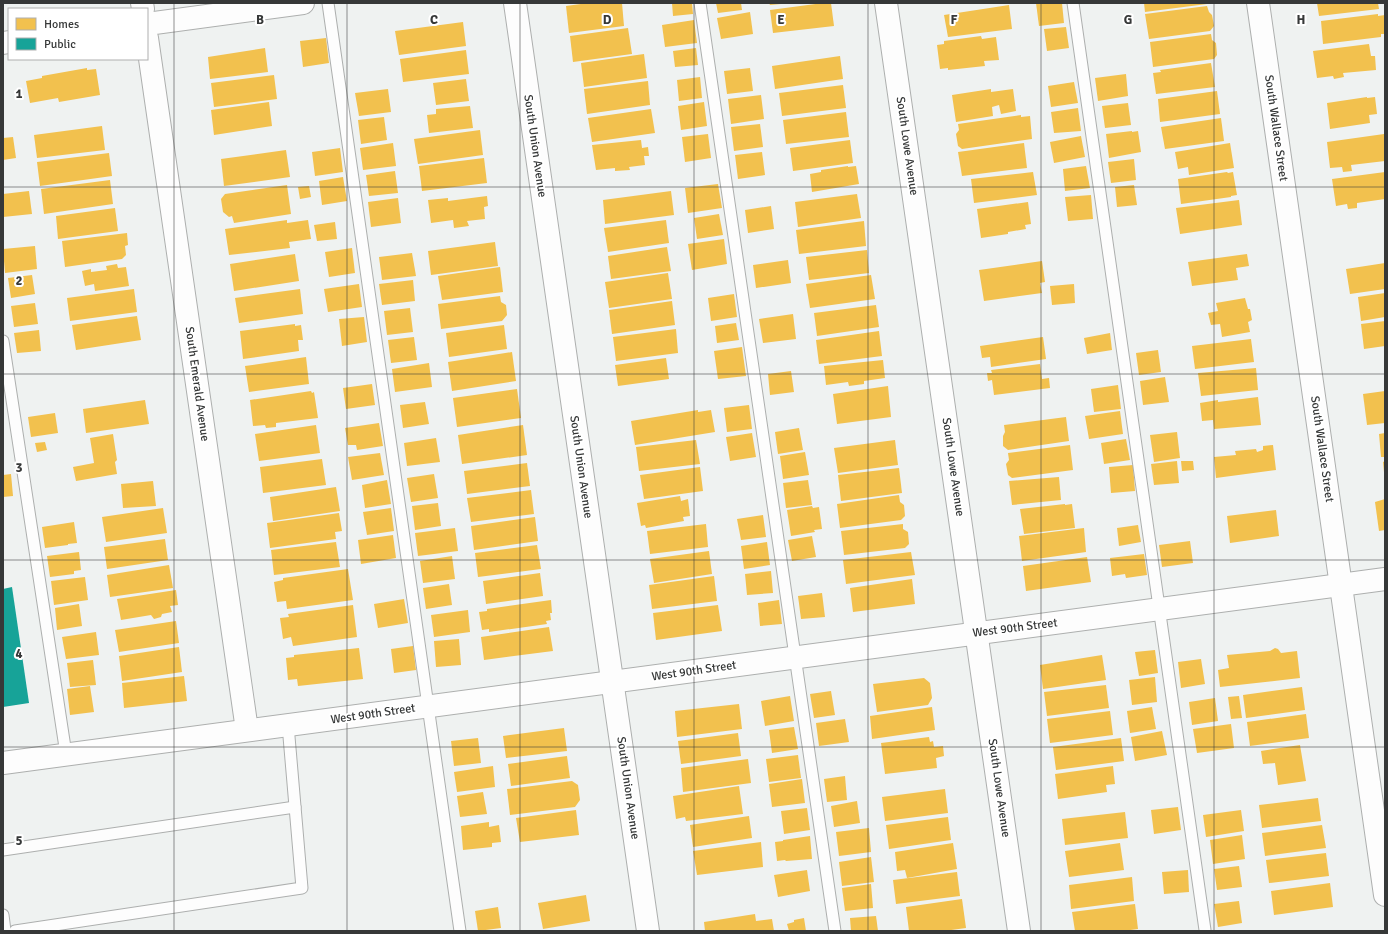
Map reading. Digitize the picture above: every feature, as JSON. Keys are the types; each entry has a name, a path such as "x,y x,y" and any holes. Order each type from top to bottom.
{"street":[{"path":"148,24 303,3"},
{"name":"South Union Avenue","path":"515,3 648,931"},
{"name":"South Lowe Avenue","path":"886,3 1020,931"},
{"name":"South Wallace Street","path":"1258,3 1385,895"},
{"name":"South Emerald Avenue","path":"148,45 247,730"},
{"name":"West 90th Street","path":"3,763 1385,579"}],"lane":[{"path":"328,3 460,931"},
{"path":"700,3 835,931"},
{"path":"1073,3 1204,930"},
{"path":"3,341 66,754"},
{"path":"15,931 52,928 302,888 288,725"},
{"path":"3,850 295,807"},
{"path":"3,915 5,931"}],"building: Homes":[{"path":"588,3 622,3 624,26 569,33 566,6"},
{"path":"672,3 692,3 693,14 673,16"},
{"path":"716,3 741,3 742,10 718,13"},
{"path":"769,3 781,3 781,4 770,5"},
{"path":"831,3 834,26 773,33 770,10"},
{"path":"1036,3 1062,3 1064,23 1039,26"},
{"path":"1144,3 1207,3 1207,4 1145,12"},
{"path":"1317,3 1378,3 1379,9 1319,16"},
{"path":"1009,5 1012,29 948,37 944,15"},
{"path":"1207,6 1212,15 1214,26 1210,31 1149,39 1145,14"},
{"path":"750,12 753,34 721,39 717,18"},
{"path":"1378,14 1378,16 1385,15 1385,34 1381,34 1381,37 1323,44 1321,21"},
{"path":"694,20 697,43 665,47 662,25"},
{"path":"463,22 466,46 399,55 395,31"},
{"path":"1066,27 1069,48 1047,51 1044,29"},
{"path":"628,28 632,54 573,62 570,36"},
{"path":"1211,34 1212,40 1216,43 1217,55 1214,59 1153,67 1150,42"},
{"path":"981,36 982,39 996,37 999,60 984,61 985,66 948,70 948,68 940,69 937,45 944,44 944,41"},
{"path":"326,38 329,63 303,67 300,41"},
{"path":"1369,44 1371,56 1375,56 1376,70 1343,73 1344,77 1334,79 1333,76 1317,78 1313,51"},
{"path":"265,48 268,72 210,79 208,57"},
{"path":"696,48 698,65 675,67 673,51"},
{"path":"466,50 469,74 403,82 400,59"},
{"path":"644,54 647,78 584,87 581,63"},
{"path":"840,56 843,79 775,89 772,66"},
{"path":"1211,63 1215,87 1156,94 1153,73 1161,72 1160,70"},
{"path":"87,68 87,70 96,69 100,95 59,102 58,98 30,103 26,81 42,78 42,76"},
{"path":"750,68 753,91 727,94 724,71"},
{"path":"1126,74 1128,96 1098,101 1095,78"},
{"path":"274,75 277,99 214,107 211,83"},
{"path":"700,77 702,98 679,101 677,80"},
{"path":"466,79 469,101 436,105 433,83"},
{"path":"648,81 650,105 587,114 584,89"},
{"path":"1074,82 1078,103 1051,107 1048,86"},
{"path":"843,85 846,108 782,116 779,93"},
{"path":"388,89 391,112 359,116 355,93"},
{"path":"991,89 991,92 1013,89 1016,111 1001,114 999,105 992,107 993,116 956,122 952,95"},
{"path":"1217,91 1220,114 1160,122 1158,99"},
{"path":"761,95 764,119 731,124 728,99"},
{"path":"1375,97 1377,114 1369,115 1370,123 1330,129 1327,103"},
{"path":"269,102 272,126 214,135 211,110"},
{"path":"704,102 707,126 681,130 678,106"},
{"path":"1128,103 1131,125 1105,128 1102,106"},
{"path":"470,106 473,128 429,133 427,115 436,114 436,109"},
{"path":"1078,108 1081,131 1054,133 1051,112"},
{"path":"651,109 655,133 592,142 588,118"},
{"path":"846,112 849,137 786,144 783,120"},
{"path":"1021,115 1021,117 1030,116 1032,139 962,149 958,146 956,134 959,130 958,124"},
{"path":"384,117 387,140 361,144 358,120"},
{"path":"1221,118 1224,141 1165,149 1161,127"},
{"path":"760,124 763,147 734,151 731,127"},
{"path":"102,126 105,150 37,158 34,135"},
{"path":"480,130 483,155 418,164 414,139"},
{"path":"1138,131 1141,152 1109,158 1106,134"},
{"path":"708,134 711,158 685,162 682,137"},
{"path":"1384,134 1385,161 1351,165 1352,171 1343,172 1342,167 1330,168 1327,142"},
{"path":"1081,136 1085,157 1054,163 1050,142"},
{"path":"13,137 16,158 3,160 3,138"},
{"path":"641,140 642,148 648,147 649,156 644,156 645,165 629,167 630,170 615,171 615,168 596,170 592,145"},
{"path":"850,140 853,163 793,171 790,148"},
{"path":"393,143 396,166 363,170 360,148"},
{"path":"1024,143 1027,168 962,176 958,152"},
{"path":"1230,143 1234,168 1189,175 1188,167 1178,169 1175,152"},
{"path":"340,148 343,172 315,176 312,152"},
{"path":"286,150 290,177 224,186 221,159"},
{"path":"762,152 765,175 738,179 735,155"},
{"path":"109,153 112,176 40,186 37,162"},
{"path":"484,158 487,183 422,191 419,166"},
{"path":"1134,159 1136,180 1111,183 1108,162"},
{"path":"856,166 859,184 812,192 810,174 821,172 821,170"},
{"path":"1086,166 1090,188 1065,191 1063,169"},
{"path":"395,171 398,193 369,196 366,175"},
{"path":"1033,172 1037,195 974,203 971,179"},
{"path":"1233,172 1237,195 1181,204 1178,179"},
{"path":"1385,172 1385,199 1357,203 1357,208 1348,209 1347,204 1336,206 1332,179"},
{"path":"343,177 347,201 322,205 319,181"},
{"path":"110,180 113,204 44,214 41,189"},
{"path":"718,184 722,208 688,213 685,188"},
{"path":"287,185 291,214 234,223 232,216 229,217 223,212 221,199 225,194"},
{"path":"1134,185 1137,205 1117,207 1115,187"},
{"path":"309,186 311,197 300,199 298,187"},
{"path":"29,191 32,214 3,217 3,194"},
{"path":"671,191 674,215 605,224 603,200"},
{"path":"857,194 861,218 798,227 795,202"},
{"path":"1091,195 1093,219 1068,221 1065,197"},
{"path":"487,196 488,206 484,207 485,219 467,221 469,226 454,228 453,220 431,223 428,200 448,198 448,201"},
{"path":"398,198 401,223 371,227 368,202"},
{"path":"1239,200 1242,225 1180,234 1176,208"},
{"path":"1028,202 1031,224 1025,225 1026,229 1008,232 1008,234 981,238 977,209"},
{"path":"771,206 774,229 748,233 745,210"},
{"path":"115,208 118,231 58,239 56,216"},
{"path":"719,214 723,235 697,239 694,218"},
{"path":"287,220 287,223 308,220 311,239 289,242 290,248 229,255 225,229"},
{"path":"666,220 669,243 608,252 604,228"},
{"path":"864,221 866,246 799,254 796,230"},
{"path":"335,222 337,239 317,241 314,225"},
{"path":"127,233 128,245 125,246 126,255 122,259 65,267 62,241"},
{"path":"724,239 727,264 692,270 688,244"},
{"path":"495,242 498,266 431,275 428,251"},
{"path":"35,246 37,269 5,273 3,249"},
{"path":"667,247 671,271 611,279 608,256"},
{"path":"352,248 355,273 329,277 325,252"},
{"path":"867,250 869,273 809,280 806,257"},
{"path":"412,253 416,276 382,280 379,257"},
{"path":"295,254 299,281 234,291 230,264"},
{"path":"1247,254 1249,266 1236,268 1238,280 1192,286 1188,262"},
{"path":"788,260 791,283 756,288 753,265"},
{"path":"1042,261 1045,282 1040,283 1042,293 984,301 979,270"},
{"path":"1385,263 1385,289 1350,294 1346,269"},
{"path":"117,264 118,268 126,267 129,286 95,291 94,284 85,286 82,271 91,269 91,272 107,270 106,266"},
{"path":"500,267 503,292 442,300 438,276"},
{"path":"668,273 672,299 609,308 605,282"},
{"path":"32,275 35,294 11,298 8,278"},
{"path":"871,275 875,299 810,308 806,284"},
{"path":"413,280 415,301 382,305 379,284"},
{"path":"359,284 362,307 328,312 324,289"},
{"path":"1074,284 1075,303 1052,305 1050,286"},
{"path":"134,289 137,312 70,321 67,298"},
{"path":"300,289 303,314 239,323 235,298"},
{"path":"1385,293 1385,317 1361,321 1358,297"},
{"path":"734,294 737,317 711,321 708,298"},
{"path":"500,296 501,302 506,305 507,315 502,321 441,329 438,304"},
{"path":"1245,298 1248,309 1250,309 1252,320 1248,322 1250,332 1222,337 1220,324 1211,325 1208,313 1218,311 1216,303"},
{"path":"672,301 675,325 612,334 609,310"},
{"path":"35,303 38,324 14,327 11,306"},
{"path":"876,305 879,327 817,336 814,313"},
{"path":"410,308 413,332 387,335 384,311"},
{"path":"793,314 796,339 763,343 759,319"},
{"path":"137,316 141,340 76,350 72,325"},
{"path":"364,317 367,342 342,346 339,319"},
{"path":"1385,321 1385,346 1364,349 1361,324"},
{"path":"736,323 739,340 717,343 715,326"},
{"path":"295,324 295,326 301,325 303,340 298,340 299,351 243,359 240,331"},
{"path":"504,325 507,349 449,357 446,333"},
{"path":"676,329 678,353 616,361 613,337"},
{"path":"39,330 41,351 17,353 14,333"},
{"path":"879,331 882,356 819,364 816,340"},
{"path":"1110,333 1112,350 1087,354 1084,338"},
{"path":"414,337 417,360 391,363 388,340"},
{"path":"1043,337 1046,359 991,367 990,357 982,358 980,346"},
{"path":"1251,339 1254,362 1195,369 1192,346"},
{"path":"742,347 746,376 718,379 714,351"},
{"path":"1158,350 1161,372 1139,375 1136,353"},
{"path":"512,352 516,381 452,391 448,362"},
{"path":"306,357 309,384 249,392 245,366"},
{"path":"666,358 669,379 618,386 615,365"},
{"path":"883,360 885,378 864,381 864,384 849,386 848,382 826,385 824,366"},
{"path":"429,363 432,387 395,392 392,369"},
{"path":"1040,364 1042,379 1049,378 1050,388 994,395 992,380 988,381 987,373 992,373 991,370"},
{"path":"1256,368 1258,390 1201,396 1198,373"},
{"path":"791,371 794,392 770,395 768,374"},
{"path":"1165,377 1169,402 1143,405 1140,381"},
{"path":"372,384 375,405 346,409 343,388"},
{"path":"1118,385 1121,409 1094,412 1091,389"},
{"path":"888,386 891,417 837,424 833,394"},
{"path":"517,389 521,418 457,427 453,398"},
{"path":"311,391 312,393 314,392 318,418 276,423 276,427 266,428 265,425 253,426 250,400"},
{"path":"1385,391 1385,423 1367,425 1363,394"},
{"path":"1258,397 1261,425 1214,429 1213,420 1202,421 1200,403"},
{"path":"145,400 149,424 86,433 83,409"},
{"path":"425,402 429,424 403,428 400,405"},
{"path":"749,405 752,429 727,432 724,408"},
{"path":"698,410 698,412 711,410 715,432 635,445 631,421"},
{"path":"1120,411 1123,434 1089,439 1085,416"},
{"path":"55,413 58,433 31,437 28,417"},
{"path":"1066,417 1069,441 1008,450 1003,446 1003,436 1005,432 1004,425"},
{"path":"379,423 383,446 357,450 356,445 348,445 345,428"},
{"path":"316,425 320,453 259,461 255,434"},
{"path":"523,425 527,455 462,464 458,435"},
{"path":"799,428 803,450 778,454 775,432"},
{"path":"1177,432 1180,458 1154,462 1150,435"},
{"path":"752,433 756,457 730,461 726,437"},
{"path":"1385,433 1385,457 1381,457 1379,434"},
{"path":"113,434 117,460 115,462 117,474 76,481 73,467 94,463 90,438"},
{"path":"436,438 440,462 407,466 404,443"},
{"path":"1126,439 1130,460 1104,464 1101,443"},
{"path":"696,440 700,464 639,471 636,447"},
{"path":"895,440 898,465 838,473 834,448"},
{"path":"45,442 47,450 37,452 35,443"},
{"path":"1070,445 1073,470 1012,478 1008,475 1006,464 1009,460 1008,453"},
{"path":"1273,445 1276,470 1216,478 1214,457 1236,455 1235,451 1256,449 1257,452 1263,450 1263,446"},
{"path":"805,452 809,475 783,479 780,456"},
{"path":"380,453 384,475 352,480 348,457"},
{"path":"322,459 326,485 263,493 260,467"},
{"path":"1177,461 1179,483 1154,485 1151,464"},
{"path":"1181,461 1193,461 1194,470 1182,471"},
{"path":"1385,461 1385,472 1384,472 1383,462"},
{"path":"527,463 530,486 467,494 464,471"},
{"path":"1133,465 1135,491 1111,493 1109,467"},
{"path":"700,467 703,491 644,499 640,475"},
{"path":"899,468 902,493 841,501 838,475"},
{"path":"11,474 13,496 3,497 3,475"},
{"path":"434,474 438,498 411,502 407,478"},
{"path":"1059,477 1061,500 1012,505 1009,481"},
{"path":"387,480 391,504 365,508 362,485"},
{"path":"808,480 812,505 786,508 783,483"},
{"path":"153,481 156,506 123,508 121,484"},
{"path":"336,487 340,511 273,521 270,497"},
{"path":"531,490 534,514 471,522 467,498"},
{"path":"899,495 900,502 904,505 905,516 901,520 840,528 837,504"},
{"path":"680,496 681,501 688,499 690,516 683,517 684,521 646,528 645,525 641,526 637,503"},
{"path":"1385,499 1385,530 1379,531 1375,502"},
{"path":"438,503 441,526 415,530 412,506"},
{"path":"1072,504 1075,528 1024,534 1020,509"},
{"path":"812,506 813,508 819,507 822,529 814,530 815,532 791,536 787,510"},
{"path":"163,508 167,533 106,542 102,517"},
{"path":"391,508 394,531 367,535 363,512"},
{"path":"1276,510 1279,536 1230,543 1227,516"},
{"path":"339,513 342,531 335,532 336,539 270,548 267,523"},
{"path":"763,515 766,537 741,540 737,519"},
{"path":"535,517 538,541 474,550 471,526"},
{"path":"74,522 77,543 45,548 42,527"},
{"path":"706,524 708,547 650,554 647,531"},
{"path":"903,524 903,529 908,532 909,544 905,548 844,555 841,531"},
{"path":"1138,525 1141,542 1119,546 1117,528"},
{"path":"455,528 458,551 418,556 415,533"},
{"path":"1084,528 1086,552 1022,561 1019,536"},
{"path":"393,535 396,558 361,564 358,540"},
{"path":"812,536 816,557 792,561 788,540"},
{"path":"165,539 168,560 107,569 104,547"},
{"path":"1190,541 1193,563 1162,567 1159,545"},
{"path":"336,542 340,567 274,575 271,550"},
{"path":"767,542 770,565 744,569 741,546"},
{"path":"537,545 541,569 478,577 475,553"},
{"path":"709,551 712,574 654,583 650,559"},
{"path":"79,552 81,570 74,571 74,574 50,577 47,556"},
{"path":"911,552 915,575 846,584 843,560"},
{"path":"1144,554 1147,575 1126,578 1125,574 1112,576 1110,558"},
{"path":"452,556 455,579 423,583 420,561"},
{"path":"1087,557 1091,582 1026,591 1023,566"},
{"path":"169,565 173,588 110,597 107,575"},
{"path":"348,569 353,600 287,609 286,601 277,602 274,582 283,580 283,578"},
{"path":"771,571 773,593 747,595 745,574"},
{"path":"540,573 543,596 486,604 483,581"},
{"path":"714,576 717,601 652,609 649,585"},
{"path":"85,577 88,600 54,605 51,581"},
{"path":"912,579 915,604 853,612 850,588"},
{"path":"449,584 452,605 426,609 423,588"},
{"path":"176,590 178,605 170,606 172,612 162,614 161,617 154,619 151,615 121,620 117,599"},
{"path":"822,593 825,617 801,619 798,596"},
{"path":"404,599 408,623 378,628 374,604"},
{"path":"551,600 551,620 546,621 547,624 489,632 489,629 482,630 479,612 487,611 487,609"},
{"path":"779,600 782,624 760,626 758,603"},
{"path":"79,604 82,626 57,630 55,608"},
{"path":"353,605 357,637 293,646 291,637 283,639 280,618 289,617 288,614"},
{"path":"718,605 722,631 656,640 653,613"},
{"path":"468,610 470,632 434,637 431,615"},
{"path":"176,621 179,643 119,652 115,630"},
{"path":"549,627 553,651 484,660 481,637"},
{"path":"96,632 99,655 66,659 62,637"},
{"path":"459,639 461,665 436,667 434,641"},
{"path":"413,646 416,670 394,673 391,649"},
{"path":"179,647 182,672 122,681 119,656"},
{"path":"359,648 363,679 298,686 297,679 288,680 286,658 294,657 294,655"},
{"path":"1275,648 1281,653 1297,651 1300,678 1220,687 1218,670 1229,668 1227,655 1270,651"},
{"path":"1155,650 1158,673 1139,676 1135,652"},
{"path":"1102,655 1106,680 1043,689 1040,665"},
{"path":"1201,659 1205,684 1181,688 1178,662"},
{"path":"93,660 96,685 70,687 67,663"},
{"path":"184,676 187,701 124,708 122,683"},
{"path":"1155,677 1157,702 1132,705 1129,680"},
{"path":"924,678 930,683 932,698 928,705 877,712 873,684"},
{"path":"1106,685 1109,708 1047,716 1044,692"},
{"path":"90,686 94,712 70,715 67,689"},
{"path":"1302,687 1305,710 1246,718 1243,695"},
{"path":"831,691 835,715 814,718 810,694"},
{"path":"790,696 794,721 765,726 761,701"},
{"path":"1239,696 1242,718 1231,719 1228,697"},
{"path":"1215,698 1218,721 1192,725 1189,702"},
{"path":"739,704 742,729 677,737 675,711"},
{"path":"932,707 935,730 872,739 870,716"},
{"path":"1152,707 1156,729 1130,733 1127,711"},
{"path":"1110,711 1113,735 1050,743 1047,719"},
{"path":"1306,714 1309,738 1250,746 1247,722"},
{"path":"845,719 849,742 819,746 816,723"},
{"path":"1231,724 1234,748 1197,753 1193,729"},
{"path":"794,727 798,749 772,753 769,730"},
{"path":"564,728 567,751 506,758 503,736"},
{"path":"1162,731 1167,755 1135,761 1131,737"},
{"path":"738,733 741,756 681,764 678,741"},
{"path":"929,737 930,742 933,741 934,747 943,746 944,756 936,758 937,768 885,774 881,743"},
{"path":"478,738 481,763 454,766 451,741"},
{"path":"1121,738 1124,761 1056,770 1053,747"},
{"path":"1300,745 1306,781 1278,785 1275,763 1263,764 1261,751"},
{"path":"798,755 801,778 769,782 766,759"},
{"path":"567,756 570,778 511,786 508,764"},
{"path":"748,759 751,783 683,792 681,768"},
{"path":"493,766 495,787 457,792 454,772"},
{"path":"1113,766 1115,784 1106,785 1107,792 1058,799 1055,774"},
{"path":"845,776 847,800 827,802 824,779"},
{"path":"802,779 805,803 772,807 769,784"},
{"path":"572,781 578,785 580,800 575,807 510,815 507,789"},
{"path":"739,786 743,814 686,821 685,817 676,819 673,796"},
{"path":"945,789 948,813 885,821 882,797"},
{"path":"483,792 487,814 460,817 457,796"},
{"path":"1318,798 1321,821 1262,828 1259,805"},
{"path":"857,801 860,823 834,827 831,806"},
{"path":"1178,807 1181,830 1154,834 1151,810"},
{"path":"807,808 810,830 784,834 781,811"},
{"path":"576,810 579,835 520,842 516,818"},
{"path":"1241,810 1244,831 1206,837 1203,815"},
{"path":"1125,812 1128,838 1065,845 1062,819"},
{"path":"749,816 752,838 693,847 690,825"},
{"path":"948,817 951,840 889,849 886,825"},
{"path":"489,822 489,827 499,825 501,842 492,843 492,847 463,850 461,826"},
{"path":"1322,825 1326,848 1265,856 1262,833"},
{"path":"869,828 871,852 839,856 836,832"},
{"path":"1242,835 1245,859 1213,864 1210,840"},
{"path":"810,836 812,859 777,861 775,842"},
{"path":"761,842 763,867 697,875 693,851"},
{"path":"953,843 957,869 907,878 905,870 897,871 895,852"},
{"path":"1120,843 1124,870 1069,877 1065,851"},
{"path":"1326,853 1329,876 1269,883 1266,860"},
{"path":"871,857 874,882 842,886 839,862"},
{"path":"1239,866 1242,887 1217,890 1214,869"},
{"path":"807,870 810,891 778,897 774,875"},
{"path":"1188,870 1189,892 1164,894 1162,872"},
{"path":"957,872 960,896 896,904 893,880"},
{"path":"1132,877 1134,901 1071,909 1069,885"},
{"path":"1330,883 1333,907 1274,915 1271,891"},
{"path":"871,884 873,908 845,911 842,888"},
{"path":"586,895 590,921 543,929 538,903"},
{"path":"962,899 966,928 944,931 909,931 906,907"},
{"path":"1239,901 1242,923 1218,927 1214,904"},
{"path":"1135,904 1138,929 1123,931 1075,931 1072,912"},
{"path":"498,907 501,928 478,931 475,911"},
{"path":"755,914 756,921 772,919 774,931 705,931 704,922"},
{"path":"876,916 878,931 851,931 850,918"},
{"path":"804,918 806,931 789,931 787,924 794,922 794,920"}],"building: Public":[{"path":"12,587 29,703 3,707 3,589"}]}
